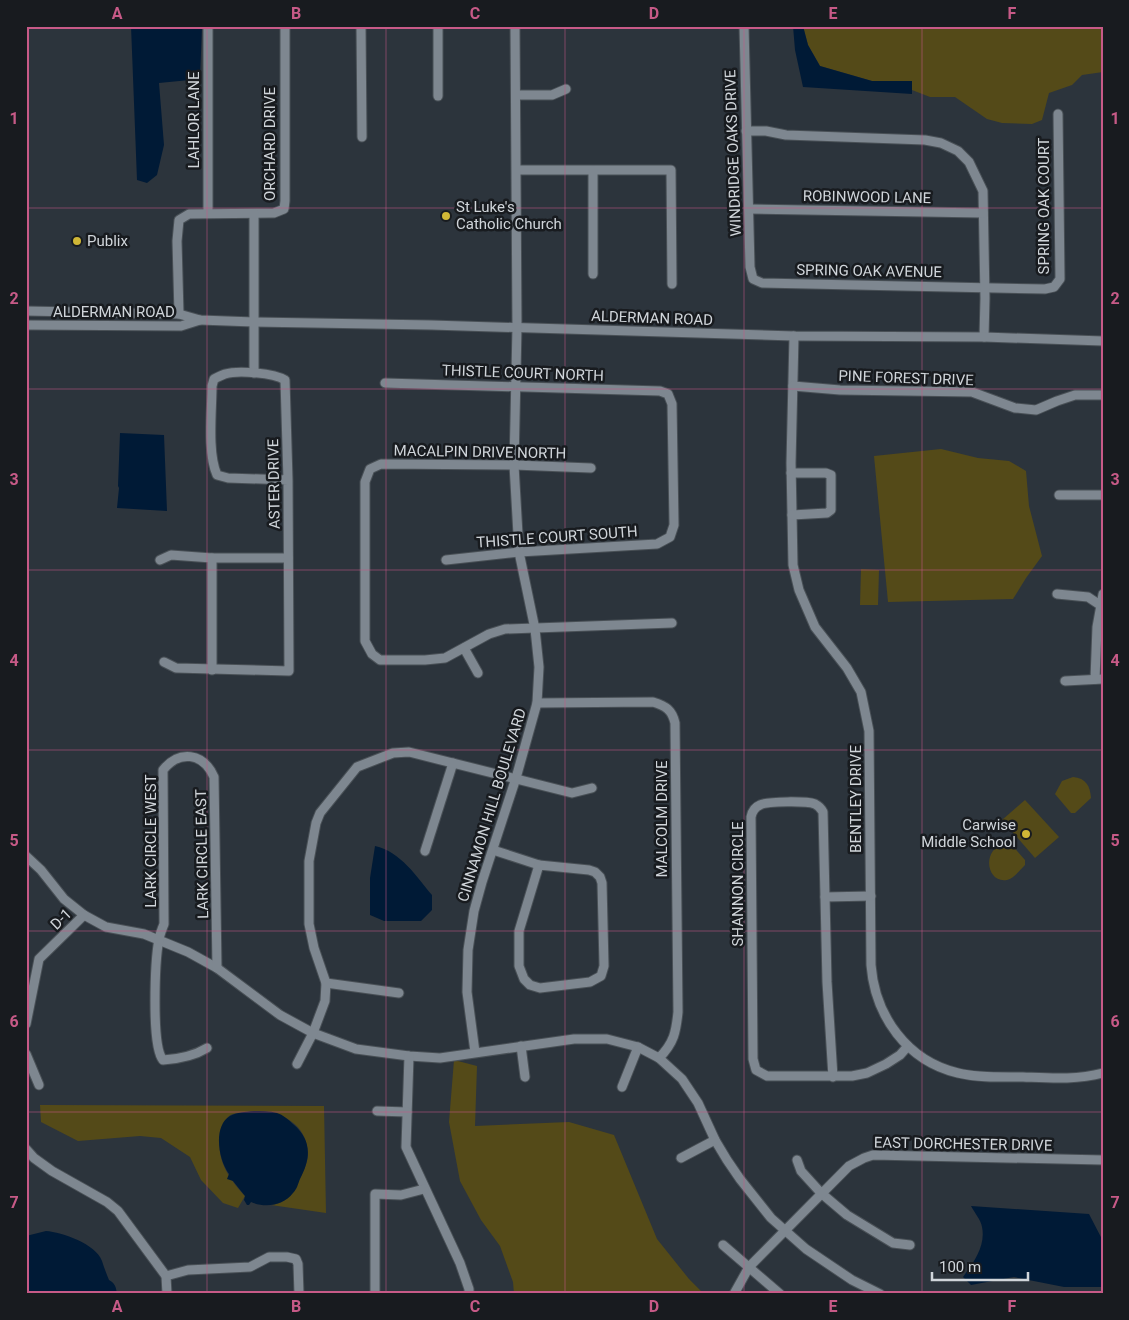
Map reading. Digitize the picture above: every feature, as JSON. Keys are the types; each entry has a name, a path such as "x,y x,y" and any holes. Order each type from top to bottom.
{"street":[{"name":"LAHLOR LANE","path":"208,26 208,213"},
{"name":"ORCHARD DRIVE","path":"179,314 177,241 179,220 189,214 274,214 284,209 284,26"},
{"path":"361,26 362,137"},
{"path":"438,26 438,96"},
{"name":"CINNAMON HILL BOULEVARD","path":"475,1052 467,992 468,950 474,911 516,778 537,703 539,666 535,629 520,552 514,465 517,327 515,26"},
{"name":"WINDRIDGE OAKS DRIVE","path":"744,26 750,267 753,279"},
{"path":"516,95 552,95 566,88"},
{"name":"SPRING OAK COURT","path":"985,287 1045,289 1054,288 1060,279 1058,114"},
{"path":"746,131 766,131 786,135 925,140 941,143 958,151 969,162 983,191 984,337"},
{"path":"517,170 671,170 672,284"},
{"path":"593,274 594,171"},
{"name":"ROBINWOOD LANE","path":"749,209 984,213"},
{"path":"254,214 254,373 227,373 214,379 212,386 213,466 217,475 228,478 288,480"},
{"name":"SPRING OAK AVENUE","path":"753,279 762,283 985,287"},
{"name":"ALDERMAN ROAD","path":"26,311 179,314 200,320 254,322 517,327 794,336 984,337 1103,342"},
{"name":"ALDERMAN ROAD","path":"26,325 181,326 200,320"},
{"name":"BENTLEY DRIVE","path":"794,336 791,473 793,565 799,590 815,627 847,668 861,692 870,734 871,965 875,991 888,1022 908,1046 936,1064 965,1074 1074,1079 1103,1074"},
{"name":"ASTER DRIVE","path":"212,670 289,671 288,480 285,380 274,374 254,373"},
{"name":"THISTLE COURT NORTH","path":"385,383 660,391 668,394 672,404 674,525 670,537"},
{"name":"PINE FOREST DRIVE","path":"793,386 840,390 972,392 1015,408 1036,410 1057,400 1075,395 1103,395"},
{"name":"MACALPIN DRIVE NORTH","path":"464,648 445,658 380,660 372,654 365,641 365,482 370,469 381,464 514,465 591,468"},
{"path":"791,473 826,473 831,475 831,510 827,513 792,515"},
{"path":"1059,496 1103,495"},
{"name":"THISTLE COURT SOUTH","path":"446,560 520,552 657,544 670,537"},
{"path":"160,560 171,555 212,558 288,558"},
{"path":"164,662 176,668 212,670 212,558"},
{"path":"1057,594 1088,597 1101,605"},
{"path":"1065,681 1099,679 1097,627 1103,594"},
{"path":"478,673 464,648 489,634 505,629 672,623"},
{"name":"MALCOLM DRIVE","path":"537,703 653,702 663,705 672,713 675,723 678,1012 676,1032 669,1049 659,1058"},
{"path":"297,1064 313,1033 325,1002 326,984 314,948 309,924 309,861 316,822 320,813 357,767 382,756 409,752 572,793 592,788"},
{"name":"LARK CIRCLE WEST","path":"159,940 164,924 163,770 168,763 178,757 186,756"},
{"name":"LARK CIRCLE EAST","path":"186,756 195,757 203,761 210,768 214,777 217,968"},
{"path":"425,851 453,763"},
{"name":"SHANNON CIRCLE","path":"833,1077 826,982 824,818 822,810 811,803 767,803 759,805 753,810 751,817 753,1064 756,1070 764,1075 833,1077 852,1076 874,1070 892,1061 908,1046"},
{"path":"493,850 539,865 589,870 595,872 600,877 603,890 604,966 601,976 590,982 540,988 530,985 524,979 519,966 519,931 539,865"},
{"path":"26,856 41,870 64,899 84,915 106,927 144,934 188,952 217,968 280,1015 313,1033 356,1049 440,1058 592,1038 614,1040 638,1047 659,1058 690,1089 715,1140 736,1173 771,1218 806,1249 830,1266 880,1294"},
{"path":"825,897 871,896"},
{"name":"D-1","path":"26,1024 39,959 84,915"},
{"path":"159,940 156,969 156,1033 159,1055 163,1060 173,1059 200,1052 207,1048"},
{"path":"326,984 399,993"},
{"path":"520,1046 525,1077"},
{"path":"622,1088 638,1047"},
{"path":"26,1054 39,1085"},
{"path":"409,1056 406,1147 460,1263 469,1288 469,1294"},
{"path":"377,1110 406,1112"},
{"path":"681,1158 715,1140"},
{"path":"26,1149 34,1158 107,1202 118,1211 166,1276 167,1294"},
{"name":"EAST DORCHESTER DRIVE","path":"734,1294 749,1267 821,1194 849,1166 872,1155 1103,1160"},
{"path":"797,1160 801,1171 821,1194 858,1223 893,1243 910,1246"},
{"path":"375,1294 375,1194 401,1195 424,1189"},
{"path":"723,1245 780,1294"},
{"path":"166,1276 188,1270 250,1267 269,1257 287,1257 296,1259 298,1264 299,1294"}],"shaded area":[{"path":"803,26 1103,26 1103,72 1082,75 1072,85 1049,93 1042,120 1032,124 1002,123 987,119 955,97 930,97 912,90 912,81 872,81 820,66 808,45"},
{"path":"941,449 978,458 1009,461 1026,471 1029,506 1042,556 1013,599 888,602 874,456"},
{"path":"861,569 879,570 878,605 860,605"},
{"path":"1073,777 1081,779 1086,783 1090,790 1091,798 1075,813 1071,813 1055,794 1062,781"},
{"path":"1025,800 1059,837 1035,858 1002,820"},
{"path":"1004,843 1011,844 1025,860 1025,865 1010,879 1000,880 991,872 989,860 996,847"},
{"path":"454,1060 477,1066 475,1126 569,1122 614,1135 657,1239 689,1279 704,1294 514,1294 513,1282 500,1246 481,1220 460,1181 449,1122"},
{"path":"40,1105 324,1106 326,1213 271,1205 280,1203 294,1191 307,1161 308,1154 302,1132 295,1124 277,1114 255,1111 236,1113 229,1116 223,1124 220,1148 223,1163 230,1177 245,1196 238,1208 223,1203 201,1180 190,1157 161,1138 140,1136 78,1141 41,1122"}],"water":[{"path":"131,26 202,26 200,79 159,83 164,145 157,175 147,183 137,180"},
{"path":"793,26 803,26 808,45 820,66 872,81 912,81 912,94 803,87 795,50"},
{"path":"120,433 164,435 167,511 117,508"},
{"path":"375,846 400,859 432,895 432,910 421,921 384,921 370,915 370,878"},
{"path":"254,1111 277,1113 289,1120 304,1136 308,1150 304,1171 296,1188 284,1201 274,1205 262,1205 251,1202 247,1205 244,1200 245,1196 233,1181 227,1179 229,1174 220,1152 219,1135 225,1121 230,1116"},
{"path":"971,1206 1089,1214 1103,1241 1103,1287 1064,1287 1014,1277 971,1285 963,1277 978,1254 983,1234 980,1222"},
{"path":"46,1231 69,1236 93,1249 99,1255 109,1280 115,1286 117,1294 26,1294 26,1236"}],"place":[{"name":"St Luke's Catholic Church","path":"446,216"},
{"name":"Publix","path":"77,241"},
{"name":"Carwise Middle School","path":"1026,834"}]}
